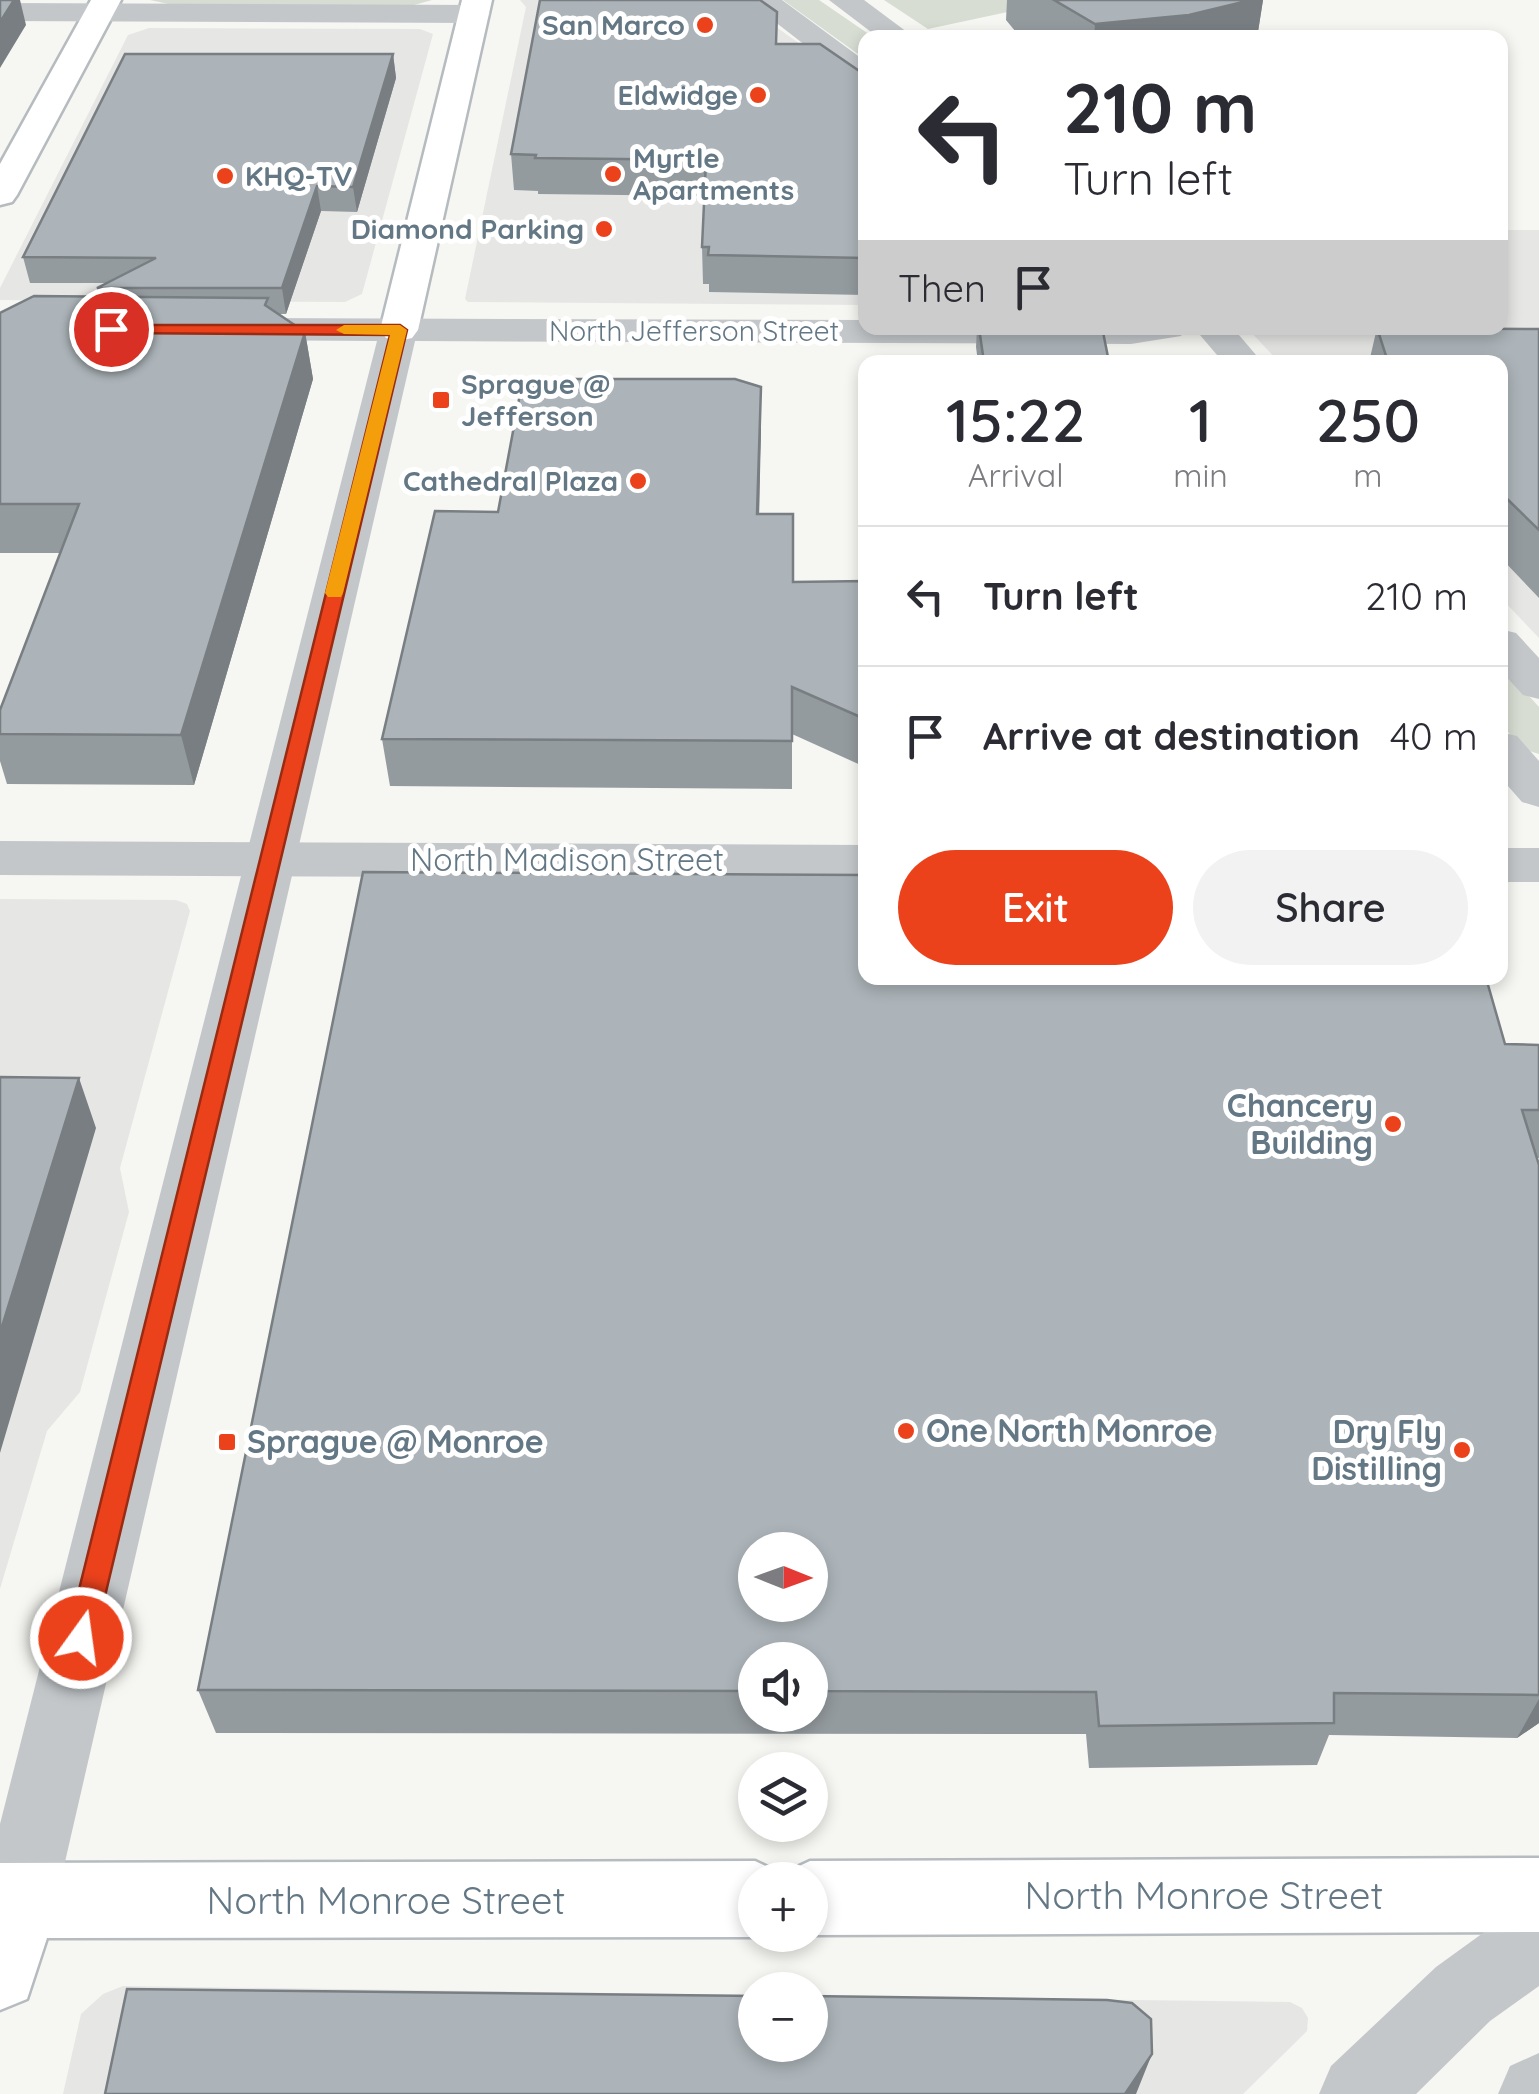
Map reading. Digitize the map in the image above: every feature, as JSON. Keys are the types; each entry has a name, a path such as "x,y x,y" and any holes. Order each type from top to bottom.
{"main road":[{"path":"0,195 102,6"},
{"path":"400,330 476,7"},
{"name":"North Monroe Street","path":"828,1898 1539,1895"},
{"name":"North Monroe Street","path":"9,1902 738,1898"},
{"path":"0,1972 9,1902"}],"street":[{"path":"762,0 858,71"},
{"path":"844,0 888,30"},
{"path":"0,12 102,6 476,7"},
{"name":"North Jefferson Street","path":"196,329 858,329"},
{"path":"9,1902 400,330"},
{"path":"1218,335 1237,355"},
{"path":"1508,652 1539,685"},
{"path":"1508,756 1539,791"},
{"name":"North Madison Street","path":"0,858 858,862"},
{"path":"1508,865 1539,865"},
{"path":"1359,2094 1463,1994 1539,1939"}],"shaded area":[{"path":"150,0 432,0 414,5 178,6"},
{"path":"520,0 738,0 858,85 858,305 468,302 465,299 526,7"},
{"path":"783,0 819,0 863,30 858,30 858,54"},
{"path":"884,0 1063,0 928,29"},
{"name":"KHQ-TV","path":"149,28 420,29 433,34 362,294 345,302 0,300 0,288 128,35"},
{"path":"1508,230 1539,230 1539,638 1508,605 1508,355 1272,355 1254,335 1508,335"},
{"path":"1508,673 1539,707 1539,754 1523,749 1508,732"},
{"path":"0,899 176,900 187,904 190,911 120,1168 129,1212 80,1392 47,1431 0,1589"},
{"path":"123,1986 738,1995 738,2062 828,2062 828,1996 1290,2002 1302,2008 1308,2018 1307,2031 1243,2094 63,2094 81,2014 103,1994"}],"building":[{"path":"0,0 14,0 0,22"},
{"path":"540,0 760,0 777,12 776,44 820,44 858,70 858,258 708,255 709,247 702,247 706,160 535,158 536,155 511,154"},
{"path":"1054,0 1251,0 1189,15 1095,24"},
{"name":"KHQ-TV","path":"125,54 393,54 353,187 317,186 282,288 97,288 156,258 23,257"},
{"path":"34,296 268,298 265,305 305,332 181,735 0,734 0,710 79,504 0,504 0,313"},
{"path":"1508,329 1539,329 1539,530 1508,500 1508,355 1386,355 1379,335 1508,335"},
{"path":"980,335 1104,335 1108,355 983,355"},
{"path":"552,379 735,379 761,387 757,514 793,514 793,582 858,581 858,716 792,687 792,741 382,739 435,511 498,512 520,394 531,385"},
{"name":"One North Monroe","path":"363,872 858,875 858,985 1488,985 1505,1044 1539,1045 1539,1110 1522,1110 1539,1165 1539,1695 1334,1693 1334,1723 1099,1726 1096,1692 828,1691 828,1642 738,1642 738,1691 198,1690"},
{"path":"0,1077 79,1078 0,1333"},
{"path":"127,1989 738,1996 738,2062 828,2062 828,1996 1107,2000 1132,2003 1151,2019 1152,2054 1125,2094 105,2094"}],"slow traffic":[{"path":"334,593 400,330 344,330"}],"place":[{"name":"San Marco","path":"705,25"},
{"name":"Eldwidge","path":"758,95"},
{"name":"Myrtle Apartments","path":"613,174"},
{"name":"KHQ-TV","path":"225,176"},
{"name":"Diamond Parking","path":"604,229"},
{"name":"Sprague @ Jefferson","path":"441,400"},
{"name":"Cathedral Plaza","path":"638,481"},
{"name":"Chancery Building","path":"1393,1124"},
{"name":"One North Monroe","path":"906,1431"},
{"name":"Sprague @ Monroe","path":"227,1442"},
{"name":"Dry Fly Distilling","path":"1462,1450"}],"route":[{"path":"81,1638 400,330 111,329"}]}
